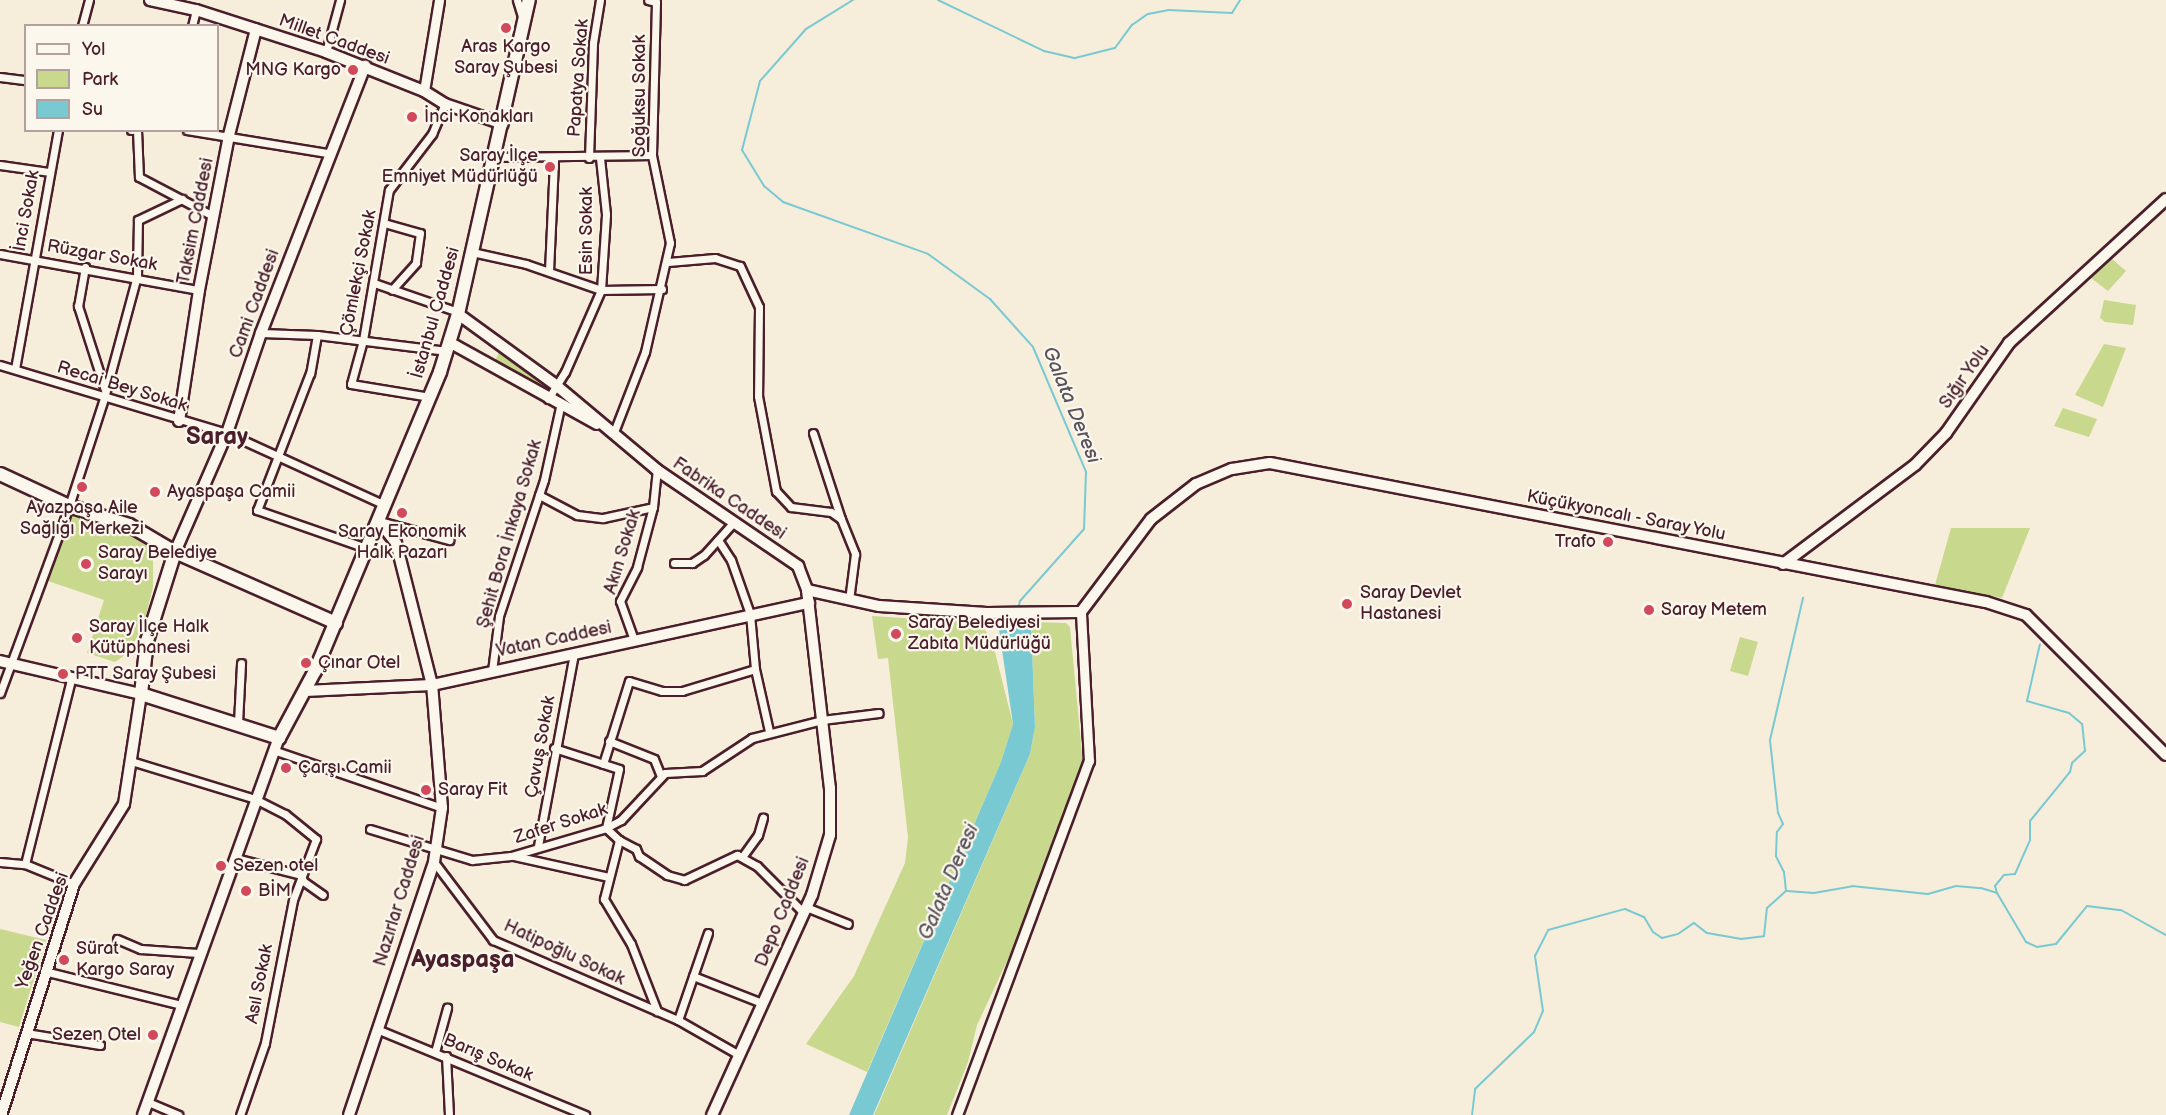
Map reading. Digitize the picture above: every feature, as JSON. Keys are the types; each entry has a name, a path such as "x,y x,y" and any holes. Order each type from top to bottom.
{"highway":[{"name":"İstanbul Caddesi","path":"336,623 369,549 448,347 503,124 529,0"},
{"path":"0,474 69,506 129,525 175,552 336,623 305,691 279,738 238,723 141,694 147,641 175,552"}],"main road":[{"name":"Millet Caddesi","path":"150,0 197,5 256,29 365,66 424,91 445,104 503,124"},
{"name":"Taksim Caddesi","path":"179,421 198,290 229,135 256,29"},
{"name":"Cami Caddesi","path":"175,552 227,433 261,333 328,153 365,66"},
{"name":"Sığır Yolu","path":"1783,564 1915,465 1946,433 2009,343 2166,199"},
{"name":"Fabrika Caddesi","path":"458,313 558,386 657,470 732,524 798,566 809,603"},
{"name":"Fabrika Caddesi","path":"448,347 560,407 614,432"},
{"name":"Küçükyoncalı - Saray Yolu","path":"1081,612 1150,519 1196,484 1232,469 1270,463 1986,602 2026,615 2166,755"},
{"name":"Nazırlar Caddesi","path":"349,1115 434,862 442,808 432,685 396,543 379,521"},
{"path":"807,590 879,606 1005,614 1081,612"},
{"name":"Vatan Caddesi","path":"305,691 432,685 809,603"},
{"name":"Depo Caddesi","path":"712,1115 805,910 830,835 830,788 809,603"},
{"path":"5,662 70,680 141,694"},
{"name":"Yeğen Caddesi","path":"0,1115 44,971 74,884 124,804 141,694"},
{"path":"143,1115 198,953 279,738"}],"street":[{"path":"82,24 88,0"},
{"path":"326,52 340,0"},
{"path":"424,91 439,0"},
{"path":"517,0 524,22"},
{"name":"Papatya Sokak","path":"589,158 593,43 600,0"},
{"name":"Soğuksu Sokak","path":"614,432 645,352 662,289 670,243 652,155 652,1"},
{"path":"192,24 197,5"},
{"path":"0,76 24,80"},
{"name":"Çömlekçi Sokak","path":"430,397 351,384 363,340 389,189 432,134 445,104"},
{"name":"İnci Sokak","path":"15,369 58,132"},
{"path":"136,132 139,177 213,216"},
{"path":"204,132 328,153"},
{"path":"495,157 554,159 652,155"},
{"name":"Esin Sokak","path":"548,399 558,386 601,290 606,214 600,158"},
{"path":"549,271 554,159"},
{"path":"0,165 49,172"},
{"path":"0,693 5,662 69,506 105,395 137,276 138,220 182,200"},
{"path":"384,224 420,233 416,263 392,290"},
{"path":"472,252 549,271 601,290 662,289"},
{"name":"Rüzgar Sokak","path":"0,254 137,276 198,290"},
{"path":"668,262 715,258 740,266 759,307 758,396 776,491 791,507 831,512 841,519"},
{"path":"85,267 78,306 105,395"},
{"path":"374,283 458,313"},
{"path":"261,333 317,335 448,347"},
{"path":"317,335 310,373 257,510 369,549"},
{"name":"Recai Bey Sokak","path":"0,365 105,395 179,421 227,433 385,505"},
{"name":"Şehit Bora İnkaya Sokak","path":"492,671 499,616 539,495 560,407"},
{"path":"813,433 855,554 849,600"},
{"name":"Akın Sokak","path":"633,640 620,601 637,567 653,507 657,470"},
{"path":"539,495 577,515 603,518 653,507"},
{"path":"379,521 449,540"},
{"path":"674,563 692,563 732,524"},
{"path":"718,540 731,560 750,614 755,669 769,731"},
{"path":"957,1115 1089,761 1081,612"},
{"name":"Çavuş Sokak","path":"538,846 554,748 574,653"},
{"path":"238,723 241,663"},
{"path":"603,764 629,681 662,691 682,691 755,669"},
{"path":"26,864 70,680"},
{"path":"609,741 654,759 661,776 702,771 752,738 769,731 822,720 879,713"},
{"path":"554,748 619,769 606,828 667,875 684,880 714,862 737,855 758,866 805,910 848,924"},
{"path":"273,750 442,808"},
{"path":"131,761 255,799"},
{"name":"Zafer Sokak","path":"370,829 472,860 511,856 538,846 606,828 621,820 661,776"},
{"name":"Asıl Sokak","path":"240,1115 265,1043 270,1004 301,875 316,839 285,814 255,799"},
{"path":"742,857 758,835 763,818"},
{"path":"619,840 604,899 631,944 657,1011"},
{"path":"511,856 609,877"},
{"path":"235,858 301,875 303,881 323,895"},
{"path":"0,862 26,864 74,884"},
{"name":"Hatipoğlu Sokak","path":"434,862 493,940 678,1020 739,1055"},
{"path":"678,1020 708,933"},
{"path":"117,939 141,949 198,953"},
{"path":"44,971 181,1005"},
{"path":"693,976 762,1003"},
{"path":"435,1052 447,1008"},
{"name":"Barış Sokak","path":"378,1030 585,1115"},
{"path":"26,1033 100,1045"},
{"path":"446,1056 449,1115"},
{"path":"148,1102 178,1115"}],"green space":[{"path":"2112,259 2126,271 2108,291 2091,278"},
{"path":"2104,300 2136,305 2133,325 2105,322 2100,318"},
{"path":"2104,344 2126,348 2103,407 2075,395"},
{"path":"500,350 550,387 546,394 493,365"},
{"path":"2063,408 2097,419 2089,437 2054,426"},
{"path":"72,515 124,532 153,550 153,587 146,615 131,651 115,662 87,653 104,600 48,581"},
{"path":"1951,528 2030,528 2002,598 1935,585"},
{"path":"872,616 980,623 992,640 1013,724 1001,762 867,1072 806,1044 854,976 905,863 908,837 888,658 878,659"},
{"path":"1031,622 1066,623 1070,627 1083,764 1016,942 977,1025 968,1062 947,1115 874,1115 1030,754 1035,727"},
{"path":"1740,637 1758,642 1748,676 1730,671"},
{"path":"0,929 46,940 19,1027 0,1022"}],"water":[{"path":"1031,622 1035,727 1030,754 873,1115 849,1115 1001,762 1013,724 998,623"}],"waterway":[{"name":"Galata Deresi","path":"853,0 806,29 760,81 742,150 764,186 783,202 928,254 990,299 1033,347 1086,472 1084,529 1020,601 1018,609"},
{"name":"Galata Deresi","path":"938,0 1044,51 1075,58 1115,48 1132,25 1148,14 1168,10 1232,13 1240,0"},
{"path":"1472,1115 1475,1089 1534,1032 1543,1011 1535,956 1548,930 1625,909 1644,917 1653,932 1662,938 1678,934 1694,923 1707,933 1741,939 1764,936 1767,908 1786,891 1784,872 1776,856 1777,832 1783,824 1778,813 1770,740 1803,598"},
{"path":"1997,893 1995,886 2004,875 2015,874 2030,840 2030,821 2070,772 2072,763 2085,751 2082,724 2069,713 2027,701 2040,644"},
{"path":"1787,891 1814,893 1852,886 1928,894 1956,886 1981,888 1997,893 2026,942 2037,947 2056,944 2087,906 2121,910 2166,935"}],"place":[{"name":"Aras Kargo Saray Şubesi","path":"506,28"},
{"name":"MNG Kargo","path":"353,70"},
{"name":"İnci Konakları","path":"412,117"},
{"name":"Saray İlçe Emniyet Müdürlüğü","path":"550,167"},
{"name":"Ayazpaşa Aile Sağlığı Merkezi","path":"82,487"},
{"name":"Ayaspaşa Camii","path":"155,492"},
{"name":"Saray Ekonomik Halk Pazarı","path":"402,513"},
{"name":"Trafo","path":"1608,542"},
{"name":"Saray Belediye Sarayı","path":"86,564"},
{"name":"Saray Devlet Hastanesi","path":"1347,604"},
{"name":"Saray Metem","path":"1649,610"},
{"name":"Saray Belediyesi Zabıta Müdürlüğü","path":"896,634"},
{"name":"Saray İlçe Halk Kütüphanesi","path":"77,638"},
{"name":"Çınar Otel","path":"306,663"},
{"name":"PTT Saray Şubesi","path":"63,674"},
{"name":"Çarşı Camii","path":"286,768"},
{"name":"Saray Fit","path":"426,790"},
{"name":"Sezen otel","path":"221,866"},
{"name":"BİM","path":"246,891"},
{"name":"Sürat Kargo Saray","path":"64,960"},
{"name":"Sezen Otel","path":"153,1035"}],"district":[{"name":"Saray","path":"217,437"},
{"name":"Ayaspaşa","path":"463,960"}]}
